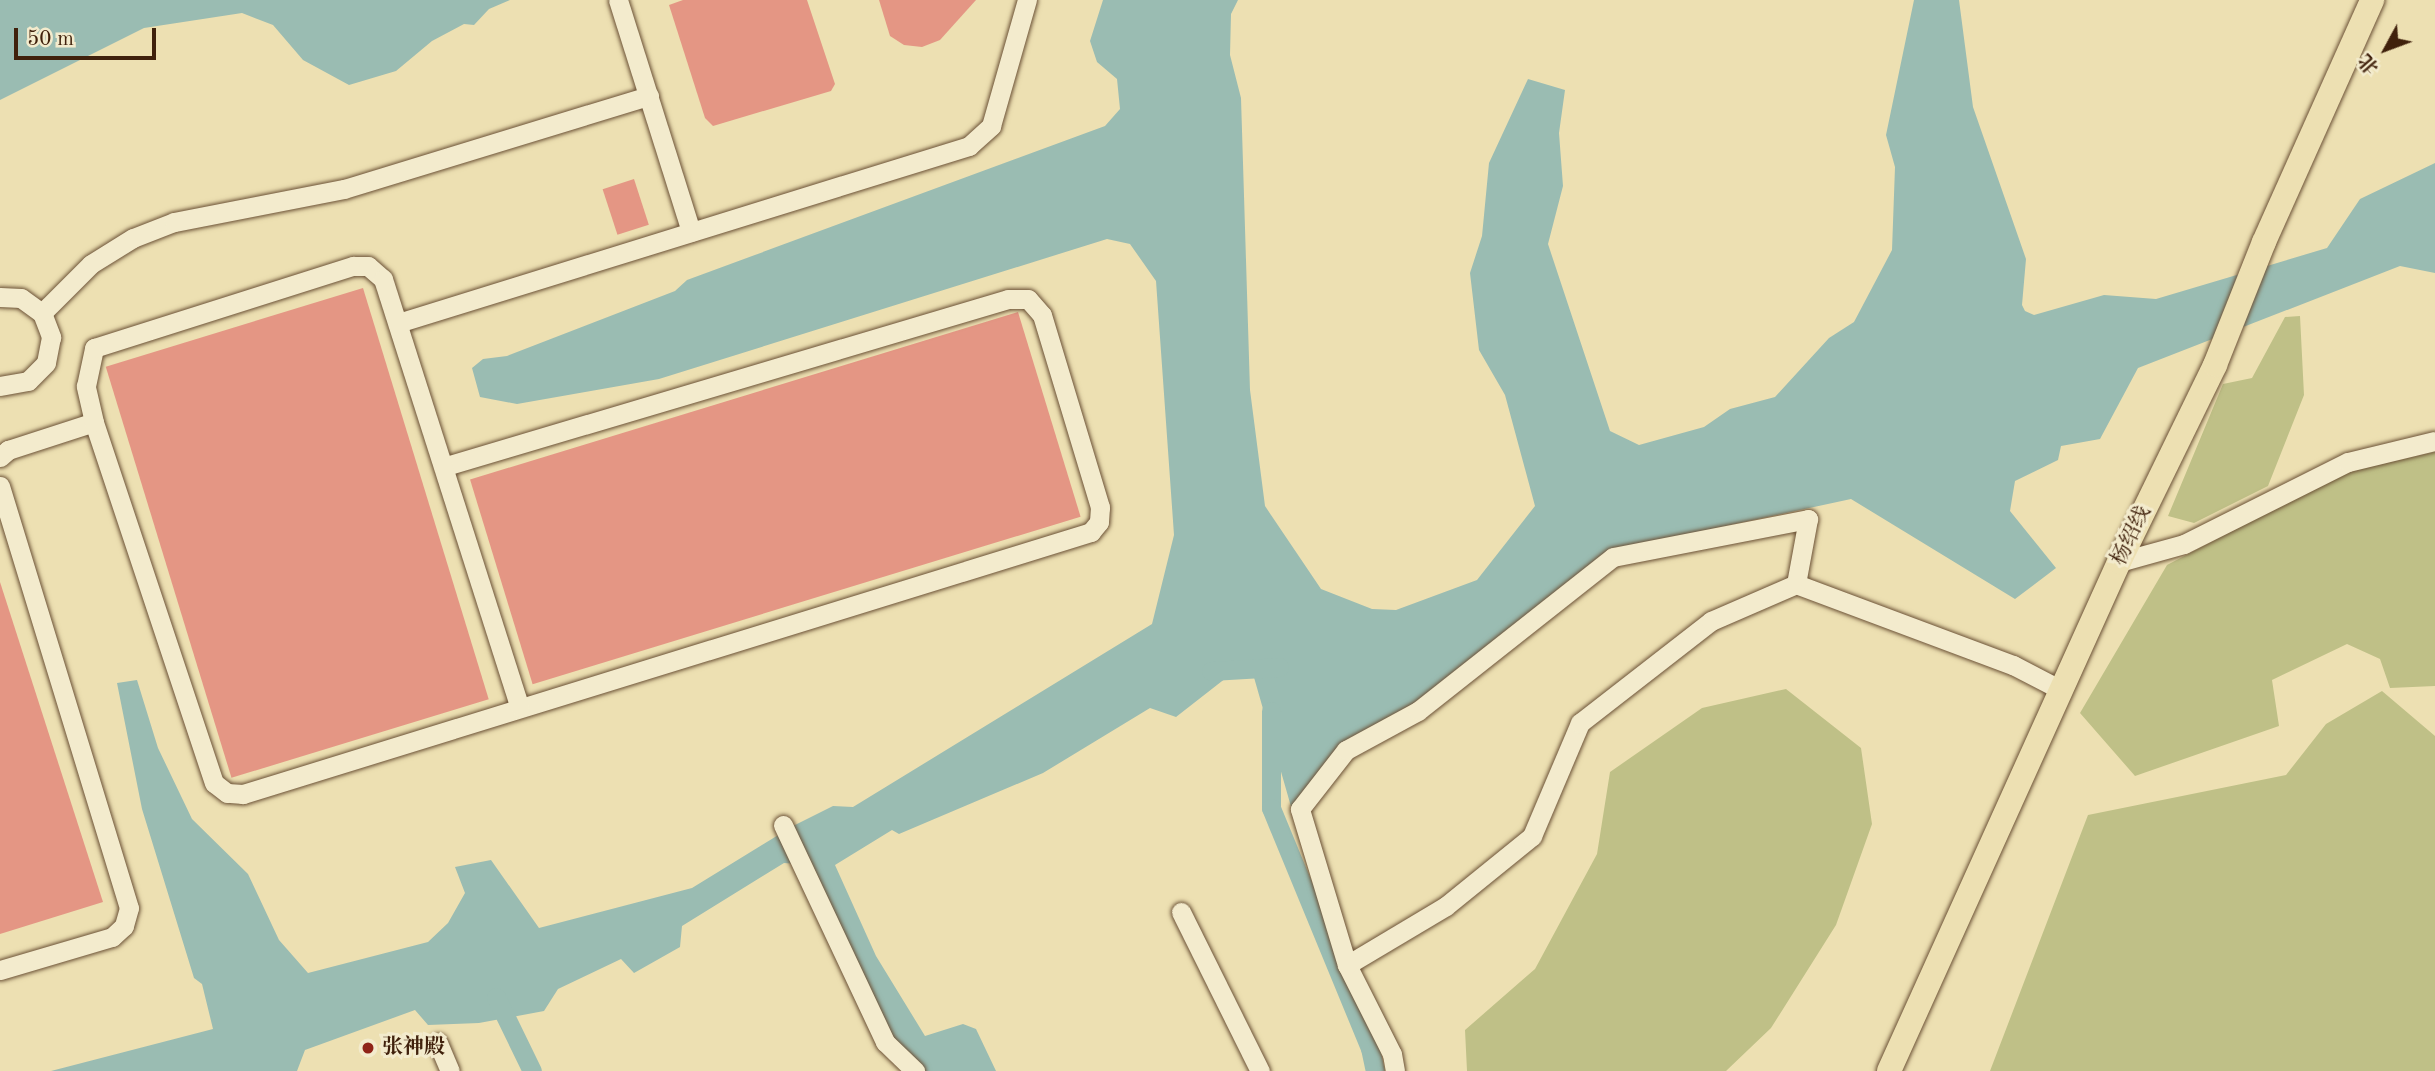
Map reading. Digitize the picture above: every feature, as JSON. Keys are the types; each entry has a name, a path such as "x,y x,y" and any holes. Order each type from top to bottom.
{"main road":[{"name":"杨绍线","path":"1889,1071 2119,562 2215,365 2264,243 2372,0"}],"lane":[{"path":"618,0 691,232"},
{"path":"398,323 969,146 991,126 1027,0"},
{"path":"42,313 92,264 133,238 174,222 344,189 649,96"},
{"path":"446,466 1008,299 1028,299 1046,328 1100,508 1099,522 1091,532 243,794 227,793 214,783 94,422 86,386 94,348 353,266 368,266 383,279 446,466 520,708"},
{"path":"0,297 21,298 42,313 51,337 46,363 28,381 0,386"},
{"path":"0,457 8,450 94,422"},
{"path":"2119,562 2184,544 2347,462 2435,441"},
{"path":"0,486 129,908 124,926 112,937 0,970"},
{"path":"1395,1071 1392,1054 1347,965 1300,809 1346,750 1418,711 1613,557 1808,519 1796,584"},
{"path":"1347,965 1446,906 1532,836 1580,723 1710,621 1796,584 2013,665 2061,690"},
{"path":"783,825 885,1042 915,1071"},
{"path":"1181,912 1260,1071"},
{"path":"438,1043 450,1071"}],"green space":[{"path":"2300,316 2304,395 2268,486 2194,523 2168,516 2223,384 2252,378 2285,317"},
{"path":"2435,452 2435,686 2390,688 2380,659 2347,644 2272,680 2279,726 2135,776 2080,713 2167,565 2346,472"},
{"path":"1786,689 1861,748 1872,824 1836,925 1771,1028 1726,1071 1467,1071 1465,1030 1535,969 1597,854 1610,772 1702,708"},
{"path":"2382,691 2435,736 2435,1071 1990,1071 2088,815 2286,775 2326,724"}],"water":[{"path":"0,0 510,0 489,9 474,25 464,24 432,41 396,71 349,85 303,60 273,25 242,13 144,28 0,100"},
{"path":"1103,0 1238,0 1231,14 1230,55 1241,98 1250,390 1265,506 1321,589 1372,609 1396,610 1477,580 1535,506 1505,395 1479,350 1470,273 1482,236 1489,163 1528,79 1565,90 1559,133 1563,186 1548,244 1610,431 1639,445 1704,427 1730,409 1775,397 1829,338 1854,322 1892,250 1895,167 1886,135 1914,0 1959,0 1973,107 2026,259 2022,305 2025,311 2034,315 2104,295 2156,299 2327,248 2360,199 2435,163 2435,273 2400,266 2138,368 2100,439 2061,446 2058,460 2015,481 2010,511 2056,568 2015,599 1851,499 1610,551 1416,708 1343,745 1292,810 1249,660 1176,717 1150,708 1043,773 899,834 892,830 835,865 876,956 925,1036 963,1024 976,1029 996,1071 924,1071 895,1043 811,865 784,863 682,926 680,947 634,973 621,959 558,989 544,1011 479,1023 428,1025 415,1010 305,1050 297,1071 51,1071 213,1029 202,984 194,978 142,809 117,683 137,680 158,748 192,819 248,874 279,940 308,973 428,942 448,923 465,893 455,867 491,860 539,928 692,888 793,826 833,806 853,807 1152,624 1174,535 1156,281 1130,244 1107,239 659,379 517,404 480,397 472,368 483,359 507,356 675,291 687,280 1105,126 1120,109 1117,79 1097,62 1090,41"}],"building":[{"path":"683,0 807,0 835,84 831,91 713,126 705,118 669,5"},
{"path":"879,0 976,0 940,40 922,47 904,45 890,36"},
{"path":"634,179 649,225 617,235 603,189"},
{"path":"363,288 489,699 231,778 106,367"},
{"path":"1018,312 1081,517 533,684 470,480"},
{"path":"0,582 103,902 0,934"}],"waterway":[{"path":"1211,671 1279,667"},
{"path":"1271,711 1271,808 1370,1048 1375,1071"},
{"path":"496,997 532,1071"}],"place":[{"name":"张神殿","path":"368,1048"}]}
